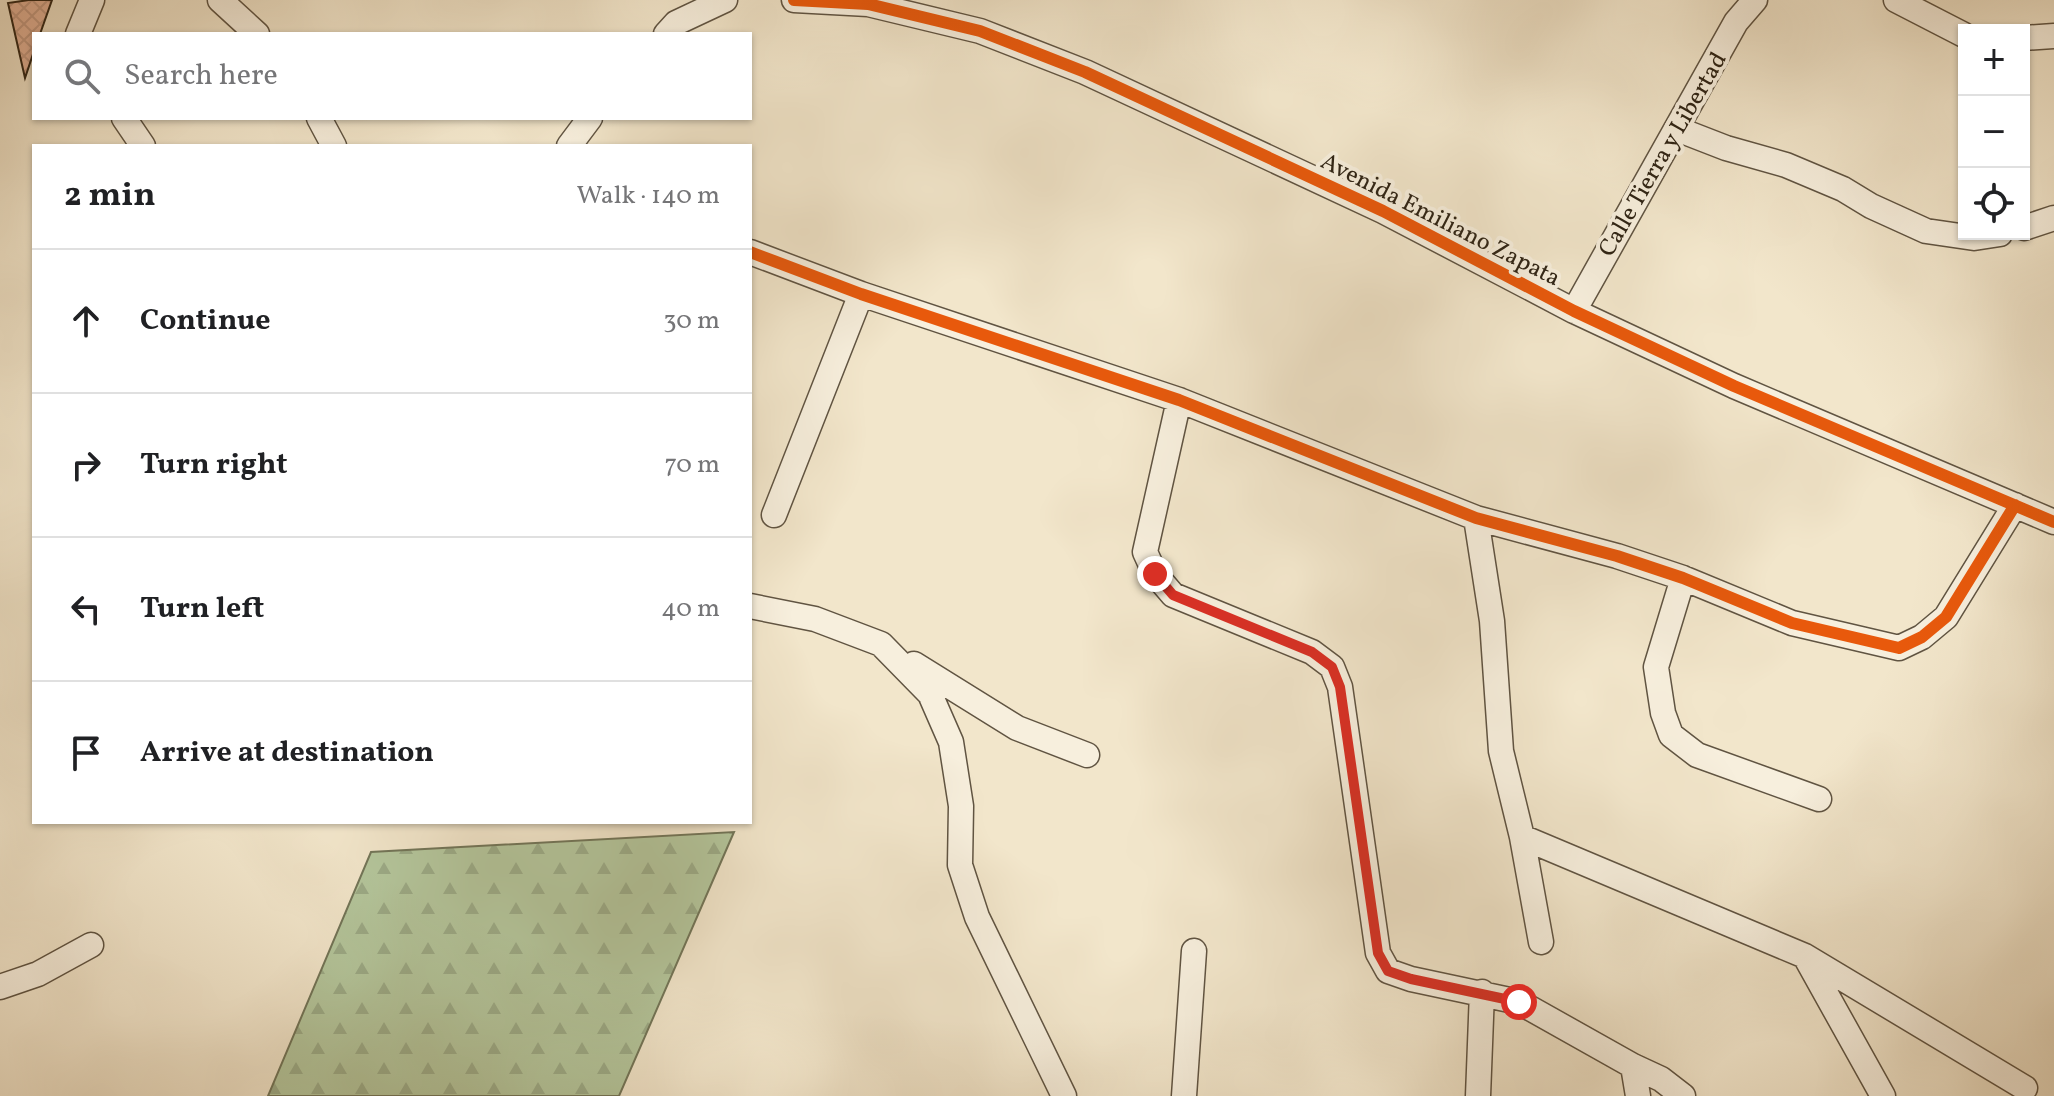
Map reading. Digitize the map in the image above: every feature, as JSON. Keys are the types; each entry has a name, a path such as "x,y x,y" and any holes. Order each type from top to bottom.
{"street":[{"path":"79,32 92,0"},
{"path":"220,0 255,32"},
{"path":"668,32 676,23 725,0"},
{"name":"Avenida Emiliano Zapata","path":"794,0 868,4 980,31 1085,72 1383,211 1574,311 1734,386 2054,522"},
{"name":"Calle Tierra y Libertad","path":"1574,311 1736,22 1755,0"},
{"path":"1896,0 1958,32"},
{"path":"2030,38 2054,36"},
{"path":"125,120 142,144"},
{"path":"320,120 333,144"},
{"path":"570,144 588,120"},
{"path":"1677,129 1726,148 1786,165 1843,189 1871,206 1926,231 1958,236"},
{"path":"2030,226 2054,218"},
{"path":"752,253 861,294 1179,400 1476,518 1617,556 1683,578 1792,623 1899,648 1922,637 1946,617 2015,505"},
{"path":"774,515 861,294"},
{"path":"1179,400 1145,552 1155,574 1173,595 1312,652 1332,667 1340,687 1378,953 1388,971 1519,1002 1661,1079 1683,1096"},
{"path":"1476,518 1492,621 1501,751 1522,837 1541,942"},
{"path":"1683,578 1656,667 1663,713 1671,735 1697,755 1819,799"},
{"path":"752,606 815,619 881,644 1017,728 1087,755"},
{"path":"881,644 930,694 951,742 961,806 960,865 977,917 1064,1096"},
{"path":"1522,837 1805,956 2025,1088"},
{"path":"0,987 38,974 91,945"},
{"path":"1184,1096 1194,951"},
{"path":"1805,956 1883,1096"},
{"path":"1478,1096 1482,992"},
{"path":"1633,1066 1638,1096"}],"green space":[{"path":"734,832 619,1096 268,1096 371,852"}],"building":[{"path":"52,0 41,32 32,32 32,57 25,78 8,3"}],"cycle path":[{"path":"794,0 868,4 980,31 1085,72 1383,211 1574,311 1734,386 2054,522"},
{"path":"752,253 861,294 1179,400 1476,518 1617,556 1683,578 1792,623 1899,648 1922,637 1946,617 2015,505"}],"route":[{"path":"1155,574 1173,595 1312,652 1332,667 1340,687 1378,953 1388,971 1411,979 1519,1002"}]}
